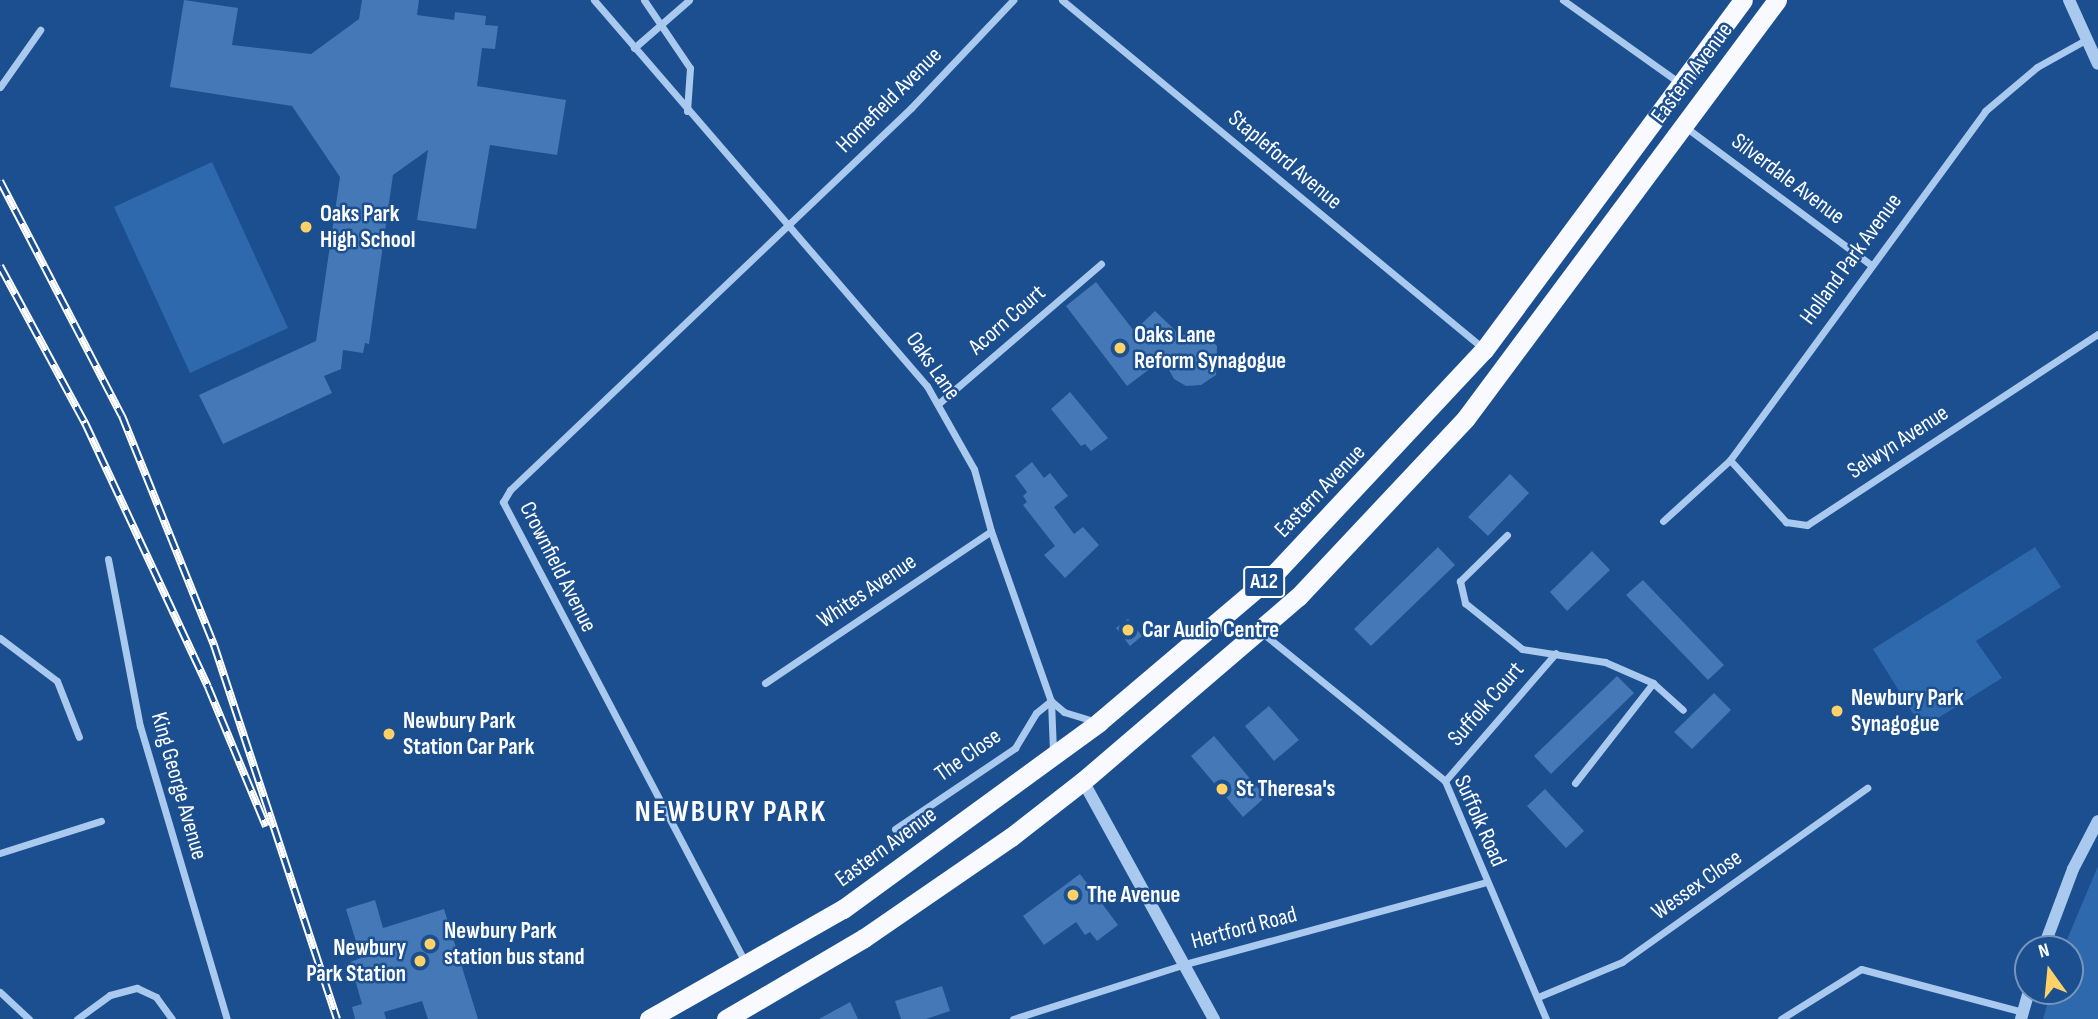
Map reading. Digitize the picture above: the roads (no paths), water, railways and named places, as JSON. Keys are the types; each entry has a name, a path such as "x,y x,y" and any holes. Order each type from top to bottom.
{"highway":[{"name":"Eastern Avenue","path":"649,1019 747,966 843,909 1099,722 1276,572 1484,349 1684,85 1742,0"},
{"name":"Eastern Avenue","path":"726,1019 863,938 1083,781 1298,597 1466,418 1777,0"}],"street":[{"name":"Oaks Lane","path":"594,0 687,111 901,351 938,404 974,469 991,531 1051,701 1052,756"},
{"path":"644,0 663,23 690,68 687,111"},
{"path":"634,48 689,0"},
{"name":"Homefield Avenue","path":"790,224 911,108 1013,0"},
{"name":"Stapleford Avenue","path":"1062,0 1484,349"},
{"path":"1563,0 1684,85"},
{"path":"2071,1 2098,64"},
{"path":"0,87 40,30"},
{"name":"Holland Park Avenue","path":"1663,520 1730,460 1870,264 1985,111 2037,67 2087,38"},
{"name":"Silverdale Avenue","path":"1684,126 1870,264"},
{"name":"Crownfield Avenue","path":"747,966 503,502 510,490 790,224"},
{"name":"Acorn Court","path":"938,404 1101,264"},
{"name":"Selwyn Avenue","path":"1730,460 1786,522 1807,524 2098,334"},
{"name":"Whites Avenue","path":"765,683 991,531"},
{"name":"Suffolk Court","path":"1507,535 1460,581 1465,603 1522,649 1605,662 1653,683 1683,710"},
{"name":"King George Avenue","path":"108,559 140,726 227,1019"},
{"name":"Suffolk Road","path":"1258,629 1444,781 1546,1019"},
{"path":"0,638 57,681 79,737"},
{"name":"Suffolk Court","path":"1444,781 1556,653"},
{"path":"1575,783 1653,683"},
{"path":"1051,701 1065,712 1099,722"},
{"name":"The Close","path":"895,829 1015,748 1036,713 1051,701"},
{"path":"1083,781 1214,1019"},
{"name":"Wessex Close","path":"1538,997 1622,962 1867,788"},
{"path":"0,853 101,821"},
{"path":"2048,935 2073,869 2098,821"},
{"name":"Hertford Road","path":"1013,1019 1185,964 1486,882"},
{"path":"1780,1019 1861,970 2022,1015"},
{"path":"77,1019 110,995 137,988 156,997 172,1019"},
{"path":"0,992 29,1019"}],"railway":[{"path":"0,181 122,416 214,645 337,1019"},
{"path":"0,266 85,423 208,687 266,826"}],"place":[{"name":"Oaks Park High School","path":"306,227"},
{"name":"Oaks Lane Reform Synagogue","path":"1120,348"},
{"name":"Car Audio Centre","path":"1128,630"},
{"name":"Newbury Park Synagogue","path":"1837,711"},
{"name":"Newbury Park Station Car Park","path":"389,734"},
{"name":"St Theresa's","path":"1222,789"},
{"name":"The Avenue","path":"1073,895"},
{"name":"Newbury Park station bus stand","path":"430,944"},
{"name":"Newbury Park Station","path":"420,961"}],"district":[{"name":"NEWBURY PARK","path":"731,812"}]}
